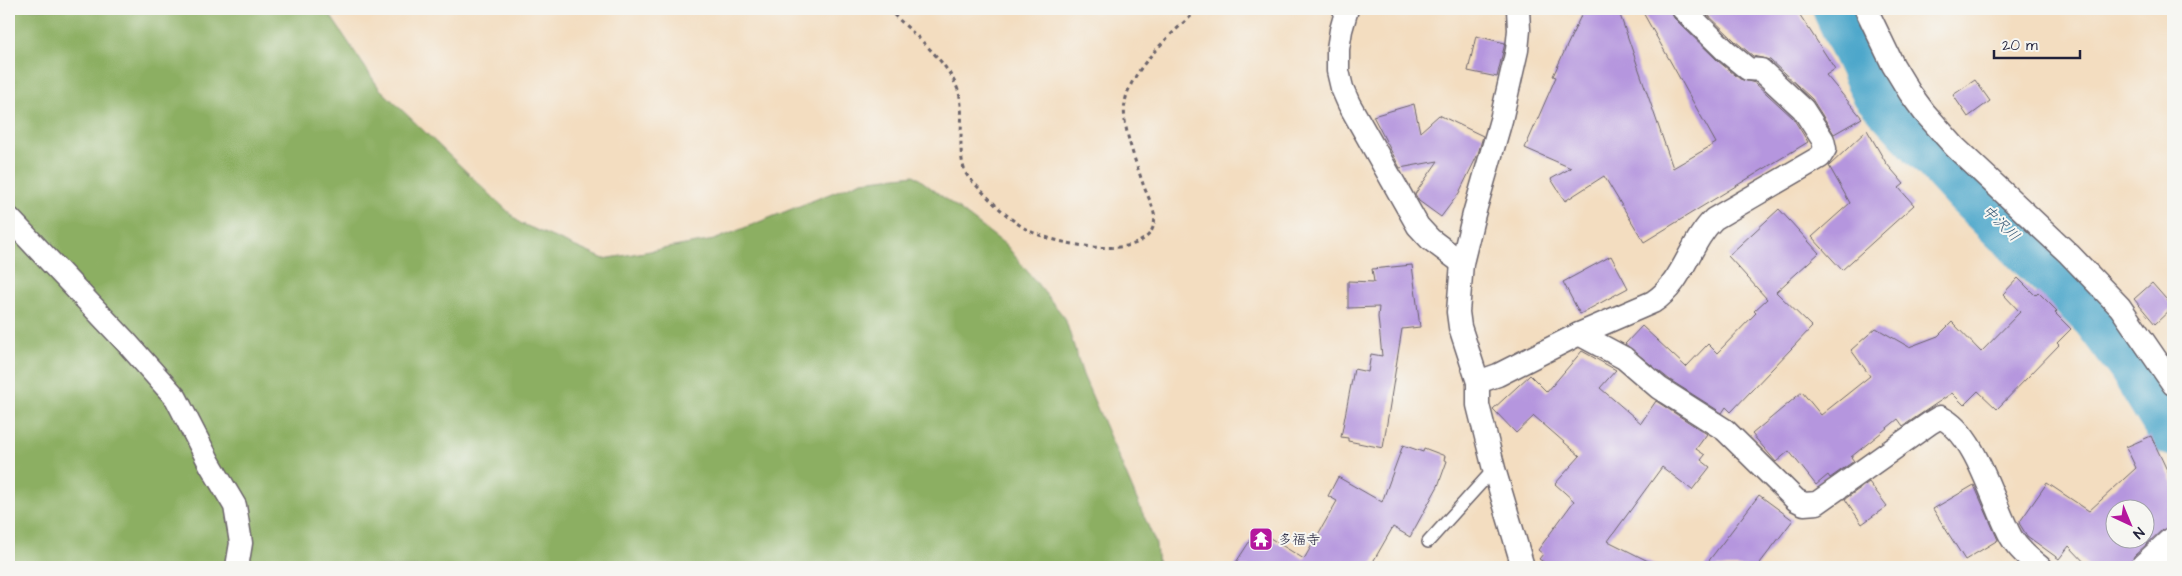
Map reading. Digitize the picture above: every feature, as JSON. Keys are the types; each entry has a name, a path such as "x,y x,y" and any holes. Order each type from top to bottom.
{"main road":[{"path":"2144,567 2173,541"}],"street":[{"path":"1347,9 1339,39 1338,71 1349,104 1418,226 1430,239 1462,263"},
{"path":"1518,9 1520,30 1517,50 1502,120 1474,214 1462,263 1458,312 1460,327 1478,382 1478,405 1494,469 1522,567"},
{"path":"1478,382 1498,375 1579,334 1653,302 1673,284 1704,228 1714,219 1820,156 1825,149 1823,140 1803,109 1761,70 1748,69 1726,51 1683,9"},
{"path":"1866,9 1893,65 1924,112 1955,147 2069,254 2120,307 2173,384"},
{"path":"9,218 176,398 210,464 236,506 242,543 237,567"},
{"path":"1579,334 1624,358 1659,388 1725,430 1796,500 1804,504 1817,503 1940,417 1950,422 1968,442 2012,537 2023,552 2040,567"}],"lane":[{"path":"1428,542 1494,469"}],"path":[{"path":"888,9 953,76 963,113 962,158 964,172 969,178 1005,214 1027,229 1052,240 1084,247 1114,247 1134,245 1147,237 1154,225 1154,211 1144,186 1125,122 1124,102 1148,59 1168,37 1199,9"}],"green space":[{"path":"9,9 326,9 379,88 520,223 604,259 714,240 862,181 914,175 1006,245 1065,318 1083,375 1156,544 1158,567 9,567"}],"building":[{"path":"1584,9 1618,9 1673,168 1716,143 1641,9 1670,9 1674,18 1718,61 1740,79 1755,83 1793,118 1808,142 1644,242 1604,176 1565,201 1551,179 1571,168 1525,148 1556,77 1553,76"},
{"path":"1702,9 1796,9 1835,69 1826,75 1862,118 1834,134 1812,99 1770,60 1753,56"},
{"path":"1476,36 1505,43 1497,77 1468,71"},
{"path":"1975,80 1990,101 1968,117 1953,95"},
{"path":"1414,104 1420,132 1439,115 1483,136 1478,154 1459,193 1441,217 1419,201 1415,194 1438,161 1400,168 1373,116"},
{"path":"1867,130 1886,163 1904,184 1899,188 1914,205 1842,270 1812,237 1850,203 1829,166"},
{"path":"1779,209 1819,253 1776,292 1812,327 1731,412 1726,407 1722,413 1670,380 1625,344 1642,326 1686,367 1708,344 1717,353 1767,299 1728,256"},
{"path":"1611,256 1628,288 1580,314 1563,282"},
{"path":"1412,265 1420,327 1402,329 1383,448 1348,441 1348,438 1341,437 1354,369 1368,372 1371,354 1382,356 1378,317 1379,307 1348,308 1348,281 1374,282 1372,269"},
{"path":"2018,278 2035,295 2038,292 2057,311 2055,313 2071,329 2057,343 2059,345 1997,409 1978,391 1964,405 1952,393 1903,426 1898,419 1851,457 1854,461 1830,478 1828,475 1816,485 1789,451 1776,462 1752,434 1802,392 1821,415 1870,376 1851,350 1876,328 1909,347 1938,336 1952,322 1981,352 2020,312 2003,294"},
{"path":"2152,283 2173,307 2155,324 2134,299"},
{"path":"1582,351 1616,370 1600,388 1641,423 1656,401 1707,434 1696,449 1705,455 1701,460 1710,467 1692,490 1662,467 1608,541 1660,567 1551,567 1539,559 1543,554 1538,550 1574,501 1555,484 1580,456 1534,416 1516,433 1493,409 1530,375 1547,392"},
{"path":"2151,436 2173,483 2173,526 2162,530 2154,537 2154,498 2104,498 2104,548 2143,548 2134,556 2130,567 2089,567 2069,546 2059,559 2027,536 2019,523 2047,483 2089,511 2136,468 2126,447"},
{"path":"1403,445 1423,452 1424,448 1445,456 1444,460 1447,461 1438,486 1410,537 1393,527 1370,567 1233,567 1257,530 1304,559 1337,501 1328,496 1338,477 1382,502"},
{"path":"1869,482 1887,506 1862,524 1845,499"},
{"path":"1974,485 1998,540 1965,560 1933,509"},
{"path":"1759,495 1793,520 1757,567 1704,567"}],"waterway":[{"name":"中沢川","path":"1838,9 1877,92 1970,193 2096,316 2132,364 2173,431"}],"place":[{"name":"多福寺","path":"1261,539"}]}
